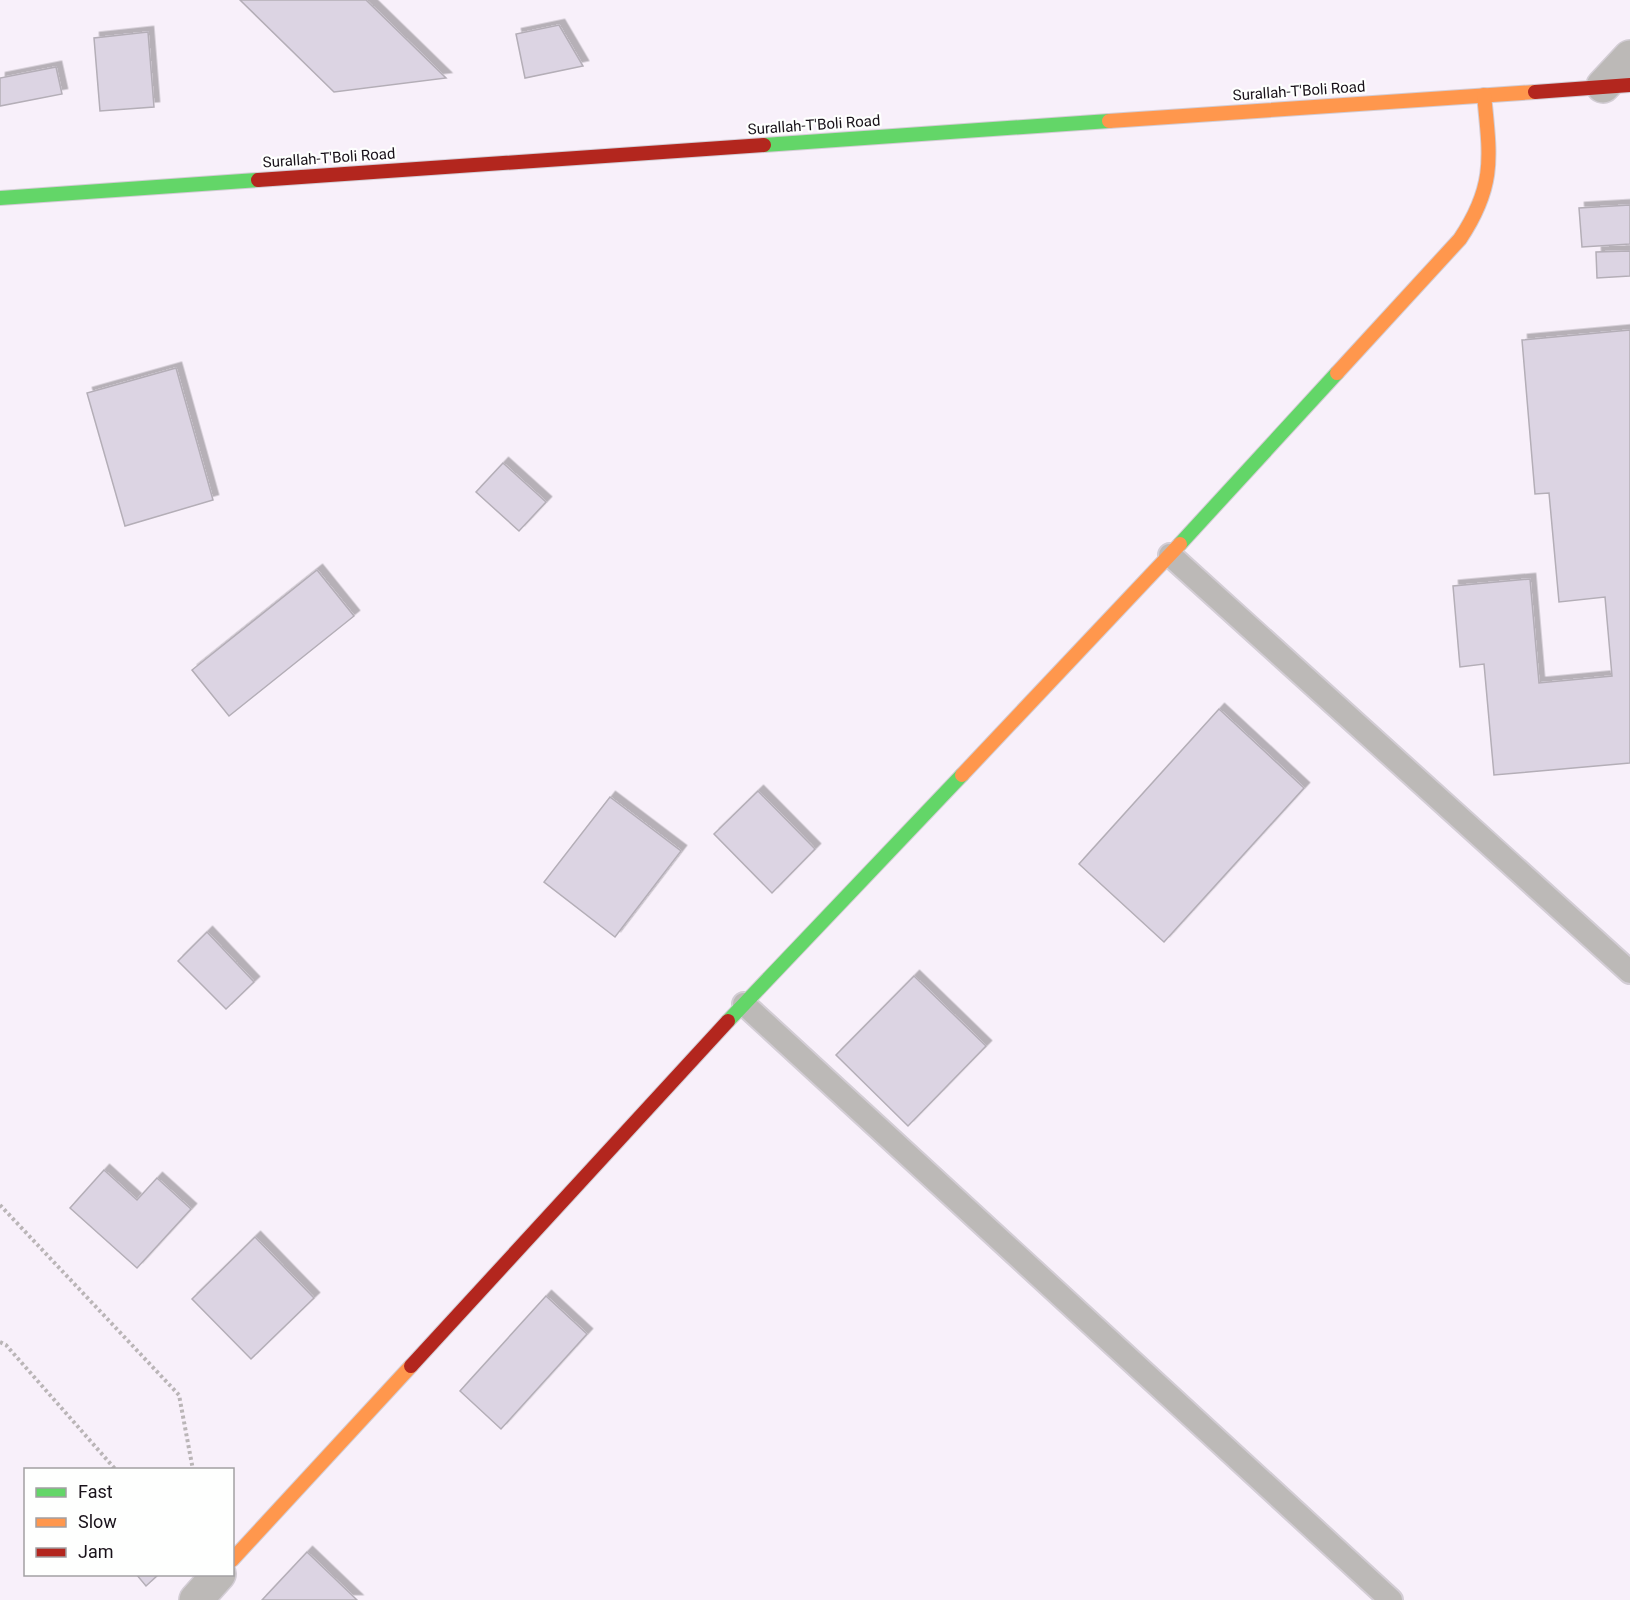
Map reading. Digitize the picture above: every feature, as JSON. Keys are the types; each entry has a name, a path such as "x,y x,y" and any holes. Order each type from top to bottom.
{"street":[{"path":"1617,86 1630,57"},
{"name":"Surallah-T'Boli Road","path":"0,198 1617,86"},
{"path":"234,1558 744,1004 1170,555 1407,299 1474,221 1481,209 1490,174 1484,95"},
{"path":"196,1600 218,1576"}],"lane":[{"path":"1170,555 1630,972"},
{"path":"744,1004 1391,1600"}],"path":[{"path":"0,1205 179,1395 193,1468"},
{"path":"0,1342 6,1345 114,1468"}],"building":[{"path":"240,0 366,0 446,78 334,92"},
{"path":"559,25 583,66 525,78 516,34"},
{"path":"148,32 154,107 100,111 94,38"},
{"path":"56,67 62,94 0,106 0,78"},
{"path":"1630,205 1630,244 1582,247 1579,208"},
{"path":"1630,251 1630,276 1597,278 1596,252"},
{"path":"1630,330 1630,763 1494,775 1484,664 1460,667 1453,586 1530,579 1539,683 1612,676 1605,597 1559,602 1549,493 1535,494 1522,340"},
{"path":"176,368 213,500 125,526 87,393"},
{"path":"503,463 546,502 519,531 476,492"},
{"path":"317,570 354,616 229,716 192,670"},
{"path":"1219,709 1304,788 1164,942 1079,864"},
{"path":"758,791 815,849 772,893 714,834"},
{"path":"610,797 681,851 615,937 544,882"},
{"path":"207,932 254,982 226,1009 178,961"},
{"path":"914,976 986,1046 908,1126 836,1055"},
{"path":"104,1170 137,1200 157,1178 191,1209 137,1268 70,1208"},
{"path":"255,1237 314,1298 251,1359 192,1299"},
{"path":"546,1296 587,1334 501,1429 460,1391"},
{"path":"307,1552 357,1600 262,1600"},
{"path":"138,1576 157,1576 146,1586"}],"traffic: fast":[{"path":"764,145 1109,121"},
{"path":"0,198 258,180"},
{"path":"1180,544 1337,373"},
{"path":"728,1021 962,775"}],"traffic: slow":[{"path":"1109,121 1535,92"},
{"path":"1337,373 1460,239 1472,220 1480,202 1488,170 1489,153 1484,95"},
{"path":"962,775 1180,544"},
{"path":"234,1558 411,1366"}],"traffic: jam":[{"path":"1535,92 1630,85"},
{"path":"258,180 764,145"},
{"path":"411,1366 728,1021"}]}
